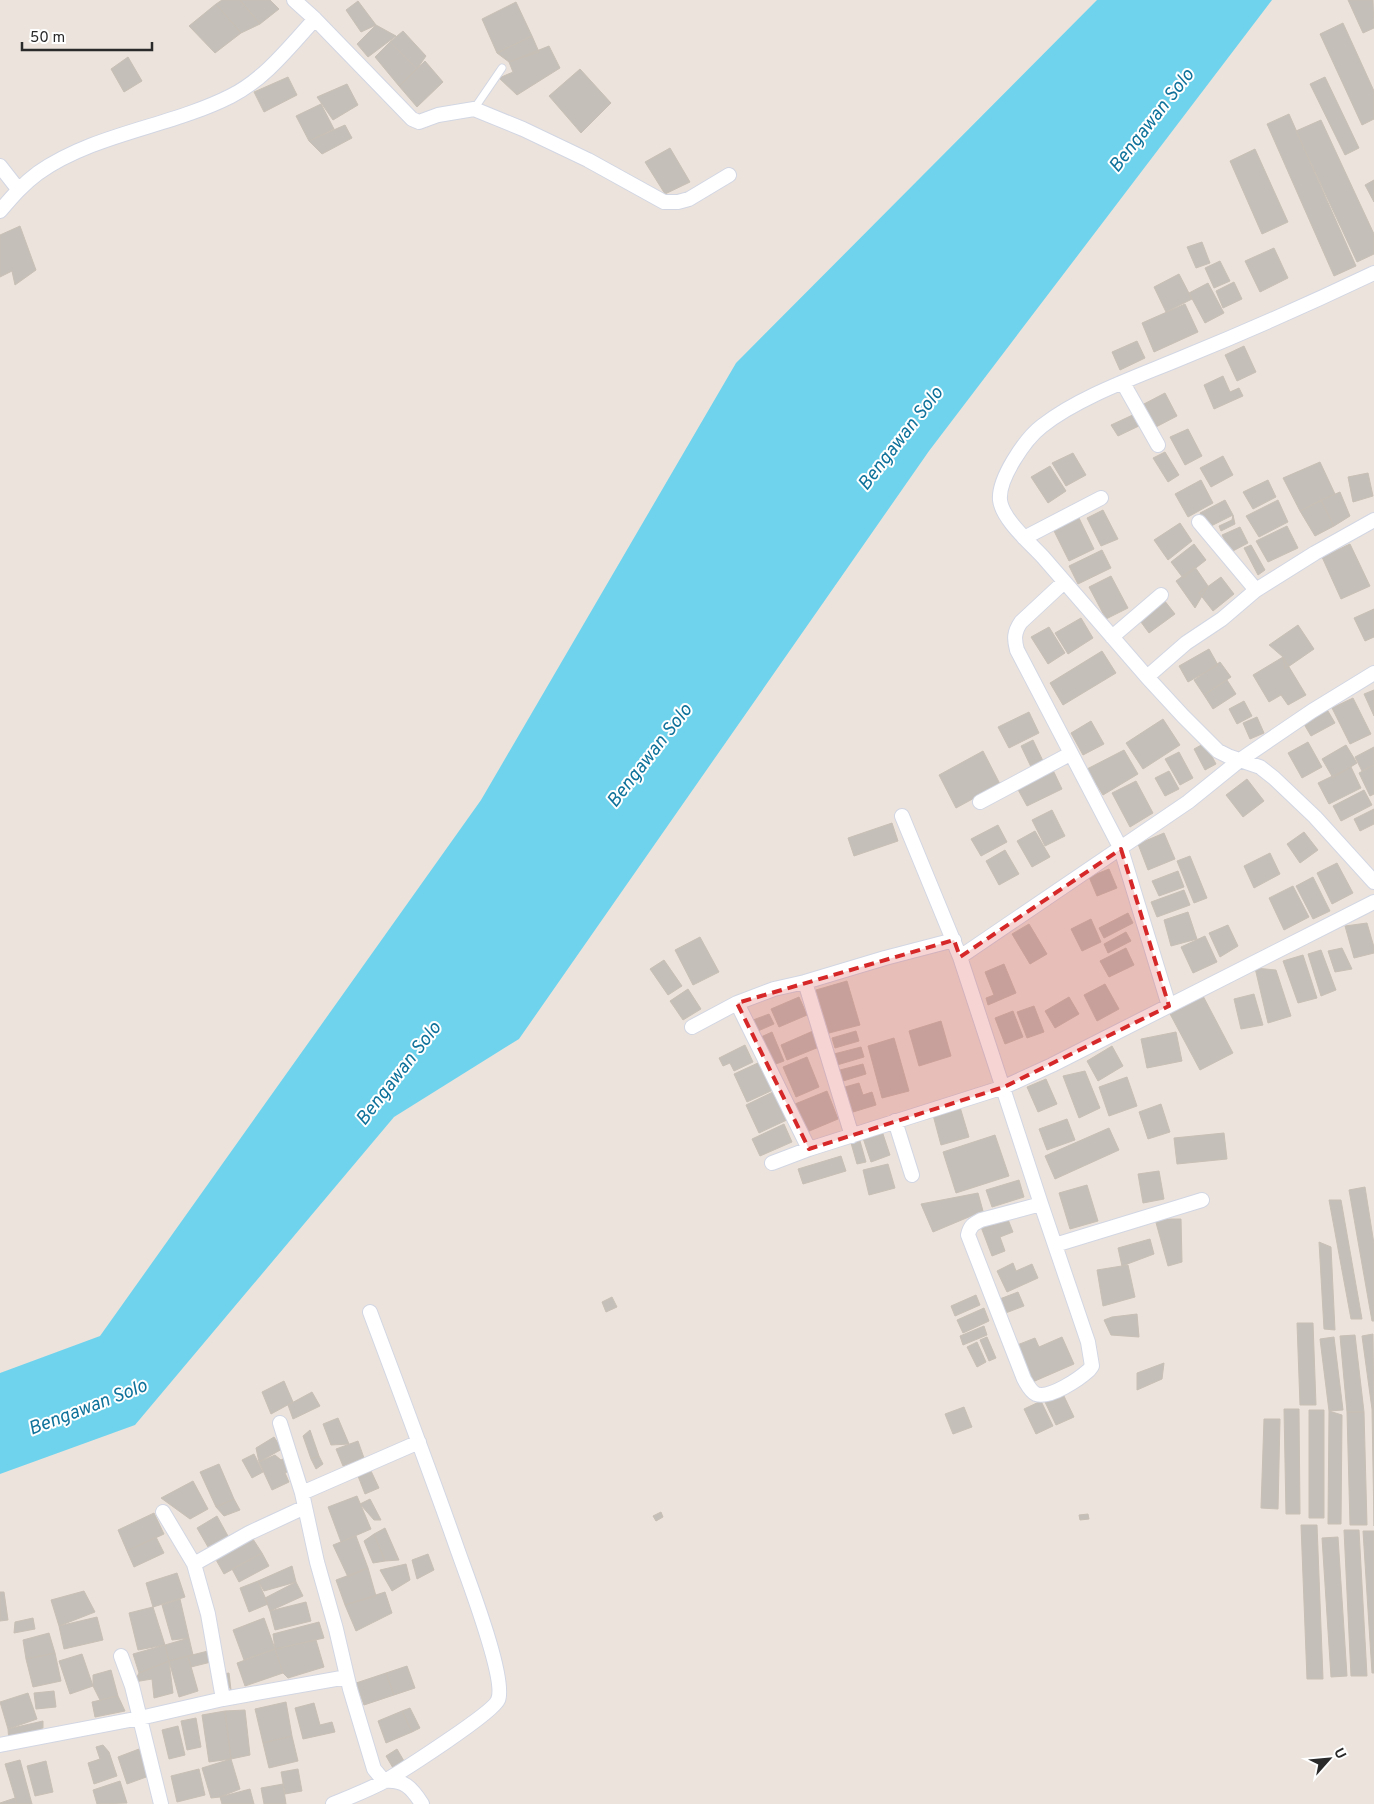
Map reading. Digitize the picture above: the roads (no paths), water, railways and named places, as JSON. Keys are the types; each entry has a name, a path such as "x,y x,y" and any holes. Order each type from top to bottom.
{"street":[{"path":"294,0 315,19 412,119 418,122 438,115 474,109 523,128 588,160 664,202 689,200 729,175"},
{"path":"0,211 18,189 38,173 63,159 91,146 198,110 232,95 258,78 315,19"},
{"path":"0,166 18,189"},
{"path":"1374,273 1262,325 1102,392 1051,419 1029,438 1009,470 1000,495 1003,511 1024,538 1043,557 1183,716 1218,750 1228,756 1260,767 1274,778 1315,817 1374,882"},
{"path":"1123,383 1158,445"},
{"path":"1024,538 1101,498"},
{"path":"1147,677 1186,643 1222,619 1256,590 1315,553 1374,520"},
{"path":"1199,522 1256,590"},
{"path":"1064,582 1021,622 1014,636 1017,650 1120,849 1169,1006"},
{"path":"1112,637 1161,595"},
{"path":"960,957 1188,802 1240,760 1374,672"},
{"path":"980,802 1070,754"},
{"path":"902,816 954,940 1088,1342 1092,1366 1083,1376 1056,1391 1044,1395 1036,1394 1029,1388 1024,1379 968,1235 973,1224 981,1220 1041,1204"},
{"path":"772,1163 808,1149 1004,1087 1374,902"},
{"path":"692,1027 737,1003 774,989 954,940"},
{"path":"805,982 852,1136"},
{"path":"737,1003 808,1149"},
{"path":"895,1121 912,1175"},
{"path":"1054,1244 1202,1200"},
{"path":"333,1804 384,1782 490,1710 498,1701 500,1693 488,1638 419,1442 370,1312"},
{"path":"280,1423 304,1500 347,1677 374,1770 384,1782"},
{"path":"194,1564 304,1500 419,1442"},
{"path":"163,1512 194,1564 208,1614 223,1699"},
{"path":"121,1656 132,1686 161,1804"},
{"path":"0,1745 140,1718 223,1699 347,1677"},
{"path":"384,1782 396,1780 406,1785 422,1804"}],"lane":[{"path":"474,109 502,68"}],"water":[{"name":"Bengawan Solo","path":"1097,0 1272,0 929,451 519,1039 394,1117 135,1425 0,1474 0,1373 100,1336 481,800 736,363"}]}
